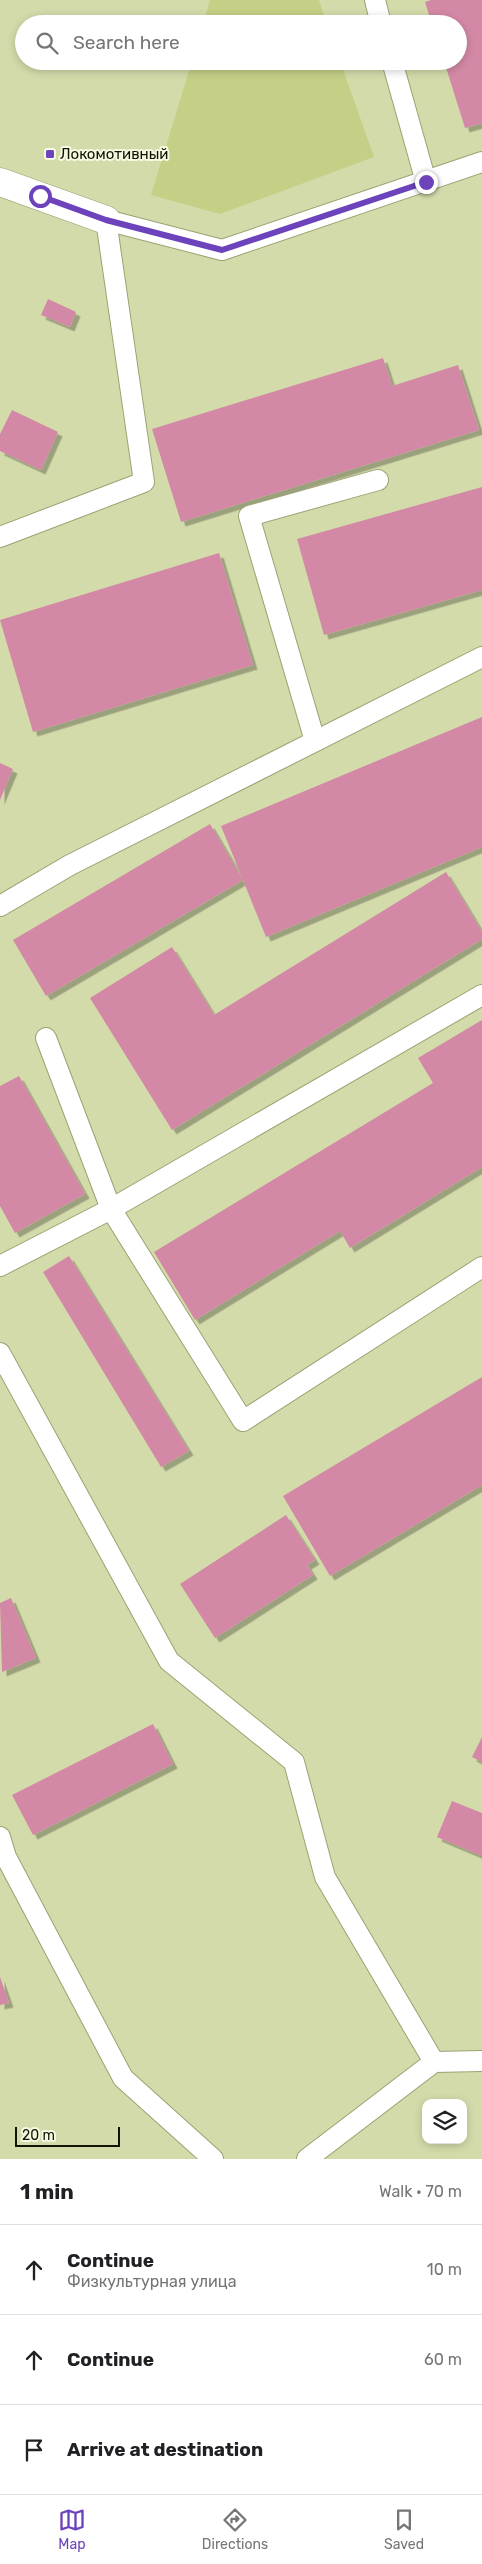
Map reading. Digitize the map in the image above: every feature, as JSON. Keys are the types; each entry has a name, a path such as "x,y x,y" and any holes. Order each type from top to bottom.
{"street":[{"path":"0,182 106,220"}],"lane":[{"path":"374,0 378,15"},
{"path":"395,70 426,182"},
{"path":"0,537 144,482 106,220 222,250 482,162"},
{"path":"315,742 249,516 378,480"},
{"path":"0,906 70,865 482,658"},
{"path":"0,1266 111,1209 482,995"},
{"path":"46,1038 111,1209 243,1421 482,1267"},
{"path":"0,1354 169,1661 294,1762 325,1877 434,2062"},
{"path":"0,1837 6,1857 123,2078 213,2159"},
{"path":"307,2159 434,2062 482,2061"}],"green space":[{"path":"210,0 319,0 324,15 206,15"},
{"path":"189,70 343,70 374,157 220,214 151,195"}],"building":[{"path":"431,0 482,0 482,123 465,128 447,70 467,70 467,15 429,15 425,2"},
{"path":"48,299 76,312 70,327 41,315"},
{"path":"383,358 392,386 458,365 479,430 181,522 152,429"},
{"path":"12,410 58,432 41,470 0,451 0,434"},
{"path":"482,487 482,590 324,635 297,539"},
{"path":"219,553 253,665 33,732 0,620"},
{"path":"482,717 482,847 266,937 221,826"},
{"path":"0,763 13,769 0,800"},
{"path":"210,824 243,880 46,996 13,940"},
{"path":"446,872 482,932 482,939 172,1130 90,998 172,947 214,1015"},
{"path":"482,1020 482,1167 350,1248 340,1231 195,1320 154,1252 433,1083 418,1058"},
{"path":"19,1076 85,1194 15,1233 0,1206 0,1086"},
{"path":"69,1256 189,1451 161,1467 43,1272"},
{"path":"482,1377 482,1485 330,1576 283,1496"},
{"path":"286,1515 315,1560 307,1565 313,1575 215,1638 180,1584"},
{"path":"11,1598 36,1658 2,1672 0,1603"},
{"path":"153,1724 173,1764 33,1835 12,1795"},
{"path":"482,1737 482,1762 472,1757"},
{"path":"452,1801 482,1813 482,1856 437,1837"},
{"path":"0,1977 9,2003 0,2005"}],"place":[{"name":"Локомотивный","path":"50,154"}],"route":[{"path":"40,196 106,220 222,250 426,182"}]}
